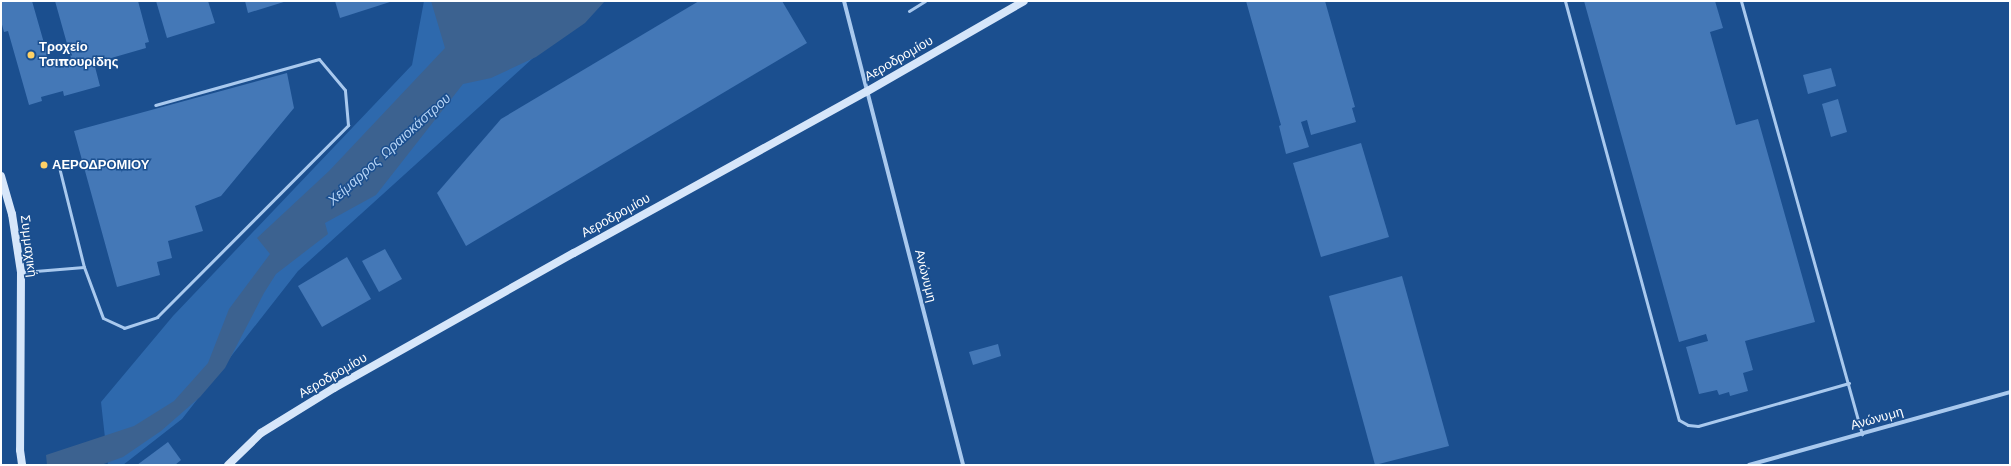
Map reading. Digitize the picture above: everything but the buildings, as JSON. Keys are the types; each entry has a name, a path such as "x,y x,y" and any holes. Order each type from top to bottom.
{"street":[{"name":"Ανώνυμη","path":"844,1 866,92 964,465"},
{"name":"Αεροδρομίου","path":"228,465 261,433 334,388 581,249 866,92 1024,1"},
{"name":"Συμμαχική","path":"1,176 12,214 21,272 20,450 22,465"},
{"name":"Ανώνυμη","path":"1749,465 2010,392"}],"lane":[{"path":"909,11 925,1"},
{"path":"1565,1 1679,420 1688,425 1698,426 1849,384"},
{"path":"1741,1 1862,434"},
{"path":"59,167 84,267 103,318 124,328 157,317 348,125 345,90 319,59 155,105"},
{"path":"21,272 84,267"}],"shaded area":[{"path":"424,1 596,1 298,271 182,419 123,465 108,465 101,402 173,316 412,65"}],"water":[{"name":"Χείμαρρος Ωραιοκάστρου","path":"431,1 605,1 585,23 536,57 491,78 463,84 376,195 325,223 328,234 276,274 264,293 225,368 200,397 161,431 123,457 101,465 47,465 46,455 134,426 174,401 208,363 229,309 270,254 257,238 329,171 445,48"}],"place":[{"name":"Τροχείο Τσιπουρίδης","path":"31,55"},
{"name":"ΑΕΡΟΔΡΟΜΙΟΥ","path":"44,165"}]}
